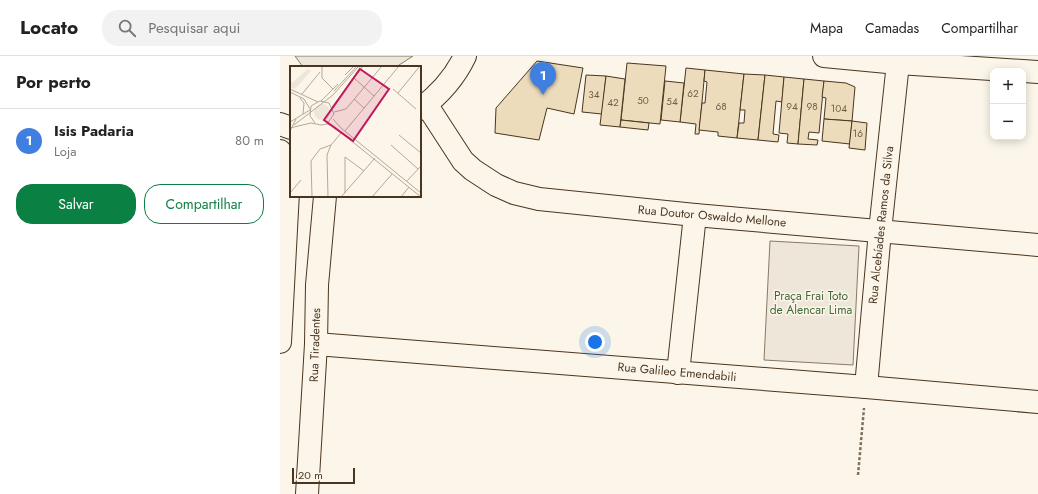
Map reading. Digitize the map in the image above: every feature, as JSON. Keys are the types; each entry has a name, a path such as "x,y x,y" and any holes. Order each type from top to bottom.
{"street":[{"path":"423,107 438,95 448,84 457,72 465,56"},
{"path":"824,56 898,63 1038,72"},
{"name":"Rua Alcebíades Ramos da Silva","path":"866,388 880,231 898,63"},
{"name":"Rua Doutor Oswaldo Mellone","path":"423,107 464,161 479,175 514,193 539,199 695,215 1038,245"},
{"path":"280,124 290,128"},
{"path":"280,151 287,173 288,192 280,342"},
{"name":"Rua Tiradentes","path":"307,494 316,344 317,285 325,197"},
{"path":"678,372 695,215"},
{"path":"281,319 316,344"},
{"name":"Rua Galileo Emendabili","path":"316,344 1038,402"}],"path":[{"path":"858,475 866,388"}],"green space":[{"path":"295,56 413,56 398,66 302,66"},
{"name":"Praça Frai Toto de Alencar Lima","path":"770,241 859,246 853,365 764,360"}],"building":[{"path":"537,61 583,68 574,114 547,108 539,140 495,133 496,108"},
{"path":"627,63 666,66 660,124 621,120"},
{"path":"686,68 705,70 699,134 695,134 696,124 680,122"},
{"path":"705,70 744,74 737,138 718,136 718,132 699,130 702,103 705,103 707,82 704,81"},
{"path":"744,74 765,75 758,140 737,138 739,123 744,123 745,110 740,110"},
{"path":"586,75 606,76 602,114 582,112"},
{"path":"765,75 784,77 782,102 776,101 773,134 779,135 778,142 758,140"},
{"path":"606,76 625,79 620,127 600,125"},
{"path":"784,77 804,79 798,144 787,143 788,134 779,133"},
{"path":"804,79 824,81 819,133 809,132 808,139 818,140 817,145 798,144"},
{"path":"665,81 684,83 680,122 661,120"},
{"path":"824,81 846,83 855,87 852,121 824,119 826,98 822,97"},
{"path":"824,119 852,121 850,144 822,141"},
{"path":"621,120 649,123 648,130 620,127"},
{"path":"852,121 867,123 865,150 849,148"}],"place":[{"name":"Isis Padaria","path":"543,95"}]}
